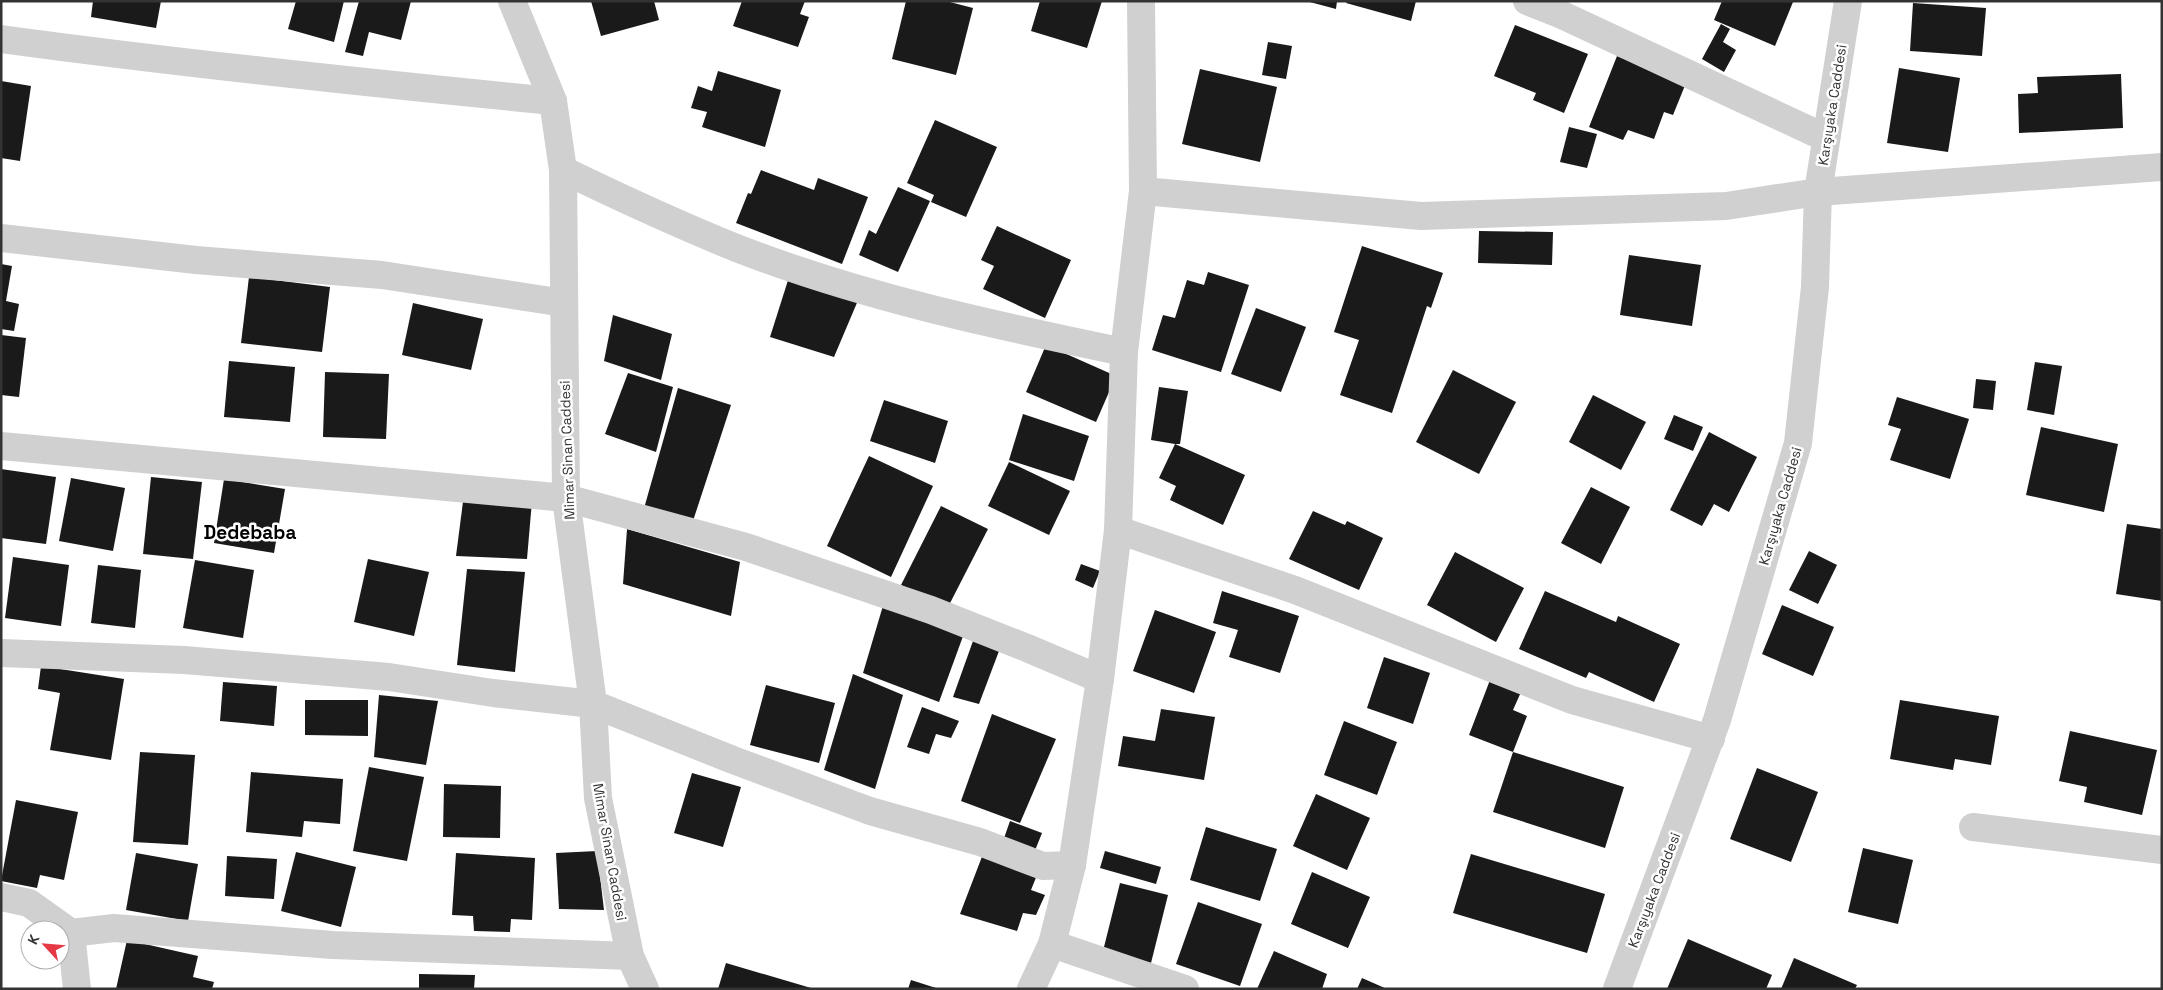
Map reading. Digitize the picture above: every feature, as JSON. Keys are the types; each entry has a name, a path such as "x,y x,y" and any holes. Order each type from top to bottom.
{"street":[{"name":"Mimar Sinan Caddesi","path":"512,1 553,101 563,170 566,498 593,704 598,798 630,956 645,989"},
{"path":"1031,989 1052,944 1072,865 1100,679 1118,530 1124,352 1143,191 1141,1"},
{"path":"1527,1 1826,138"},
{"name":"Karşıyaka Caddesi","path":"1617,989 1711,739 1798,444 1815,287 1818,192 1848,1"},
{"path":"1,39 175,62 553,101"},
{"path":"1143,191 1421,216 1726,206 1818,192 2162,167"},
{"path":"563,170 633,204 741,249 861,289 1005,327 1124,352"},
{"path":"1,238 196,260 382,274 564,302"},
{"path":"1,446 566,498 746,547 931,610 1100,679"},
{"path":"1118,530 1295,590 1572,700 1711,739"},
{"path":"1,653 184,660 369,675 493,694 593,704 733,760 870,811 980,842 1043,866 1072,865"},
{"path":"1973,826 2162,850"},
{"path":"1,897 29,903 71,933 114,928 333,945 630,956"},
{"path":"71,933 77,989"},
{"path":"1052,944 1185,989"}],"building":[{"path":"93,1 161,1 156,28 91,17"},
{"path":"296,1 344,1 334,42 288,29"},
{"path":"359,1 411,1 401,40 369,32 363,56 345,52"},
{"path":"591,1 654,1 659,20 601,36"},
{"path":"742,1 805,1 800,14 809,17 798,47 733,26"},
{"path":"906,1 946,1 973,8 956,75 892,59"},
{"path":"1040,1 1102,1 1087,48 1031,31"},
{"path":"1306,1 1337,1 1336,9"},
{"path":"1347,1 1416,1 1411,21 1346,3"},
{"path":"1722,1 1793,2 1775,46 1714,20"},
{"path":"1913,3 1986,8 1982,56 1910,51"},
{"path":"1721,24 1730,29 1723,42 1736,50 1724,72 1702,59"},
{"path":"1515,25 1588,54 1564,113 1533,100 1536,93 1494,76"},
{"path":"1268,42 1292,46 1286,79 1262,75"},
{"path":"1617,56 1686,83 1673,115 1664,112 1654,139 1628,130 1623,140 1589,127"},
{"path":"1899,68 1960,78 1948,152 1887,143"},
{"path":"1200,69 1277,87 1260,162 1182,144"},
{"path":"718,71 781,90 765,147 702,127 707,112 691,108 698,86 712,91"},
{"path":"2121,74 2123,128 2019,133 2018,94 2038,93 2037,77"},
{"path":"1,81 31,86 20,161 1,158"},
{"path":"935,120 997,147 966,217 931,202 934,195 907,183"},
{"path":"1569,127 1597,134 1587,168 1560,162"},
{"path":"761,170 814,190 818,178 868,197 842,264 736,223 748,193 751,194"},
{"path":"898,187 930,201 898,272 859,255 869,230 876,234"},
{"path":"997,226 1071,260 1045,318 983,289 994,266 981,260"},
{"path":"1479,231 1553,232 1552,265 1478,263"},
{"path":"1362,246 1443,273 1431,308 1427,306 1392,413 1340,395 1359,340 1334,332"},
{"path":"1629,255 1701,265 1692,326 1620,315"},
{"path":"1,264 12,266 6,301 19,304 14,331 1,329"},
{"path":"1208,272 1249,285 1221,372 1152,350 1163,315 1175,318 1187,280 1204,285"},
{"path":"790,274 859,298 834,357 770,337"},
{"path":"249,277 330,287 322,352 241,343"},
{"path":"413,303 483,319 471,370 402,355"},
{"path":"1256,308 1306,327 1281,392 1231,374"},
{"path":"613,315 672,334 661,380 604,361"},
{"path":"1,335 26,338 19,397 1,395"},
{"path":"1046,345 1116,376 1096,422 1026,392"},
{"path":"229,361 295,367 290,422 224,417"},
{"path":"2035,362 2062,366 2054,415 2027,410"},
{"path":"1453,370 1516,402 1479,474 1416,442"},
{"path":"325,372 389,374 386,439 323,437"},
{"path":"628,373 673,387 656,452 605,434"},
{"path":"1976,379 1996,381 1993,410 1973,408"},
{"path":"1159,387 1188,391 1180,444 1151,440"},
{"path":"678,388 731,405 691,527 643,512"},
{"path":"1593,395 1646,422 1621,470 1569,442"},
{"path":"1897,397 1969,419 1950,479 1890,460 1901,429 1888,425"},
{"path":"884,400 948,421 935,463 870,441"},
{"path":"1023,414 1089,436 1074,481 1009,460"},
{"path":"1674,415 1703,427 1693,451 1664,439"},
{"path":"2041,427 2118,444 2104,512 2026,495"},
{"path":"1709,432 1757,457 1729,512 1714,504 1702,526 1670,510"},
{"path":"1175,444 1245,475 1223,525 1170,500 1176,486 1159,478"},
{"path":"869,456 933,486 891,577 827,546"},
{"path":"1009,462 1070,491 1049,535 988,506"},
{"path":"1,469 56,477 46,544 1,538"},
{"path":"151,477 202,482 193,559 143,554"},
{"path":"71,478 125,488 113,551 59,541"},
{"path":"224,479 285,489 274,553 214,543"},
{"path":"1591,487 1630,507 1601,564 1561,543"},
{"path":"464,494 532,501 527,559 456,556"},
{"path":"941,506 988,529 947,609 901,585"},
{"path":"1313,511 1345,525 1347,521 1383,538 1359,590 1289,559"},
{"path":"2127,524 2162,529 2162,601 2116,594"},
{"path":"627,529 740,562 731,616 623,584"},
{"path":"1809,551 1837,565 1818,604 1789,590"},
{"path":"1455,552 1524,588 1496,642 1427,605"},
{"path":"13,557 69,565 61,626 5,618"},
{"path":"368,559 429,572 414,636 354,622"},
{"path":"195,560 254,570 243,638 183,628"},
{"path":"1081,564 1100,571 1093,588 1075,580"},
{"path":"98,565 141,570 135,628 91,623"},
{"path":"467,569 525,572 515,672 457,665"},
{"path":"1222,591 1299,616 1280,673 1229,657 1238,630 1213,623"},
{"path":"1545,591 1616,622 1618,616 1680,644 1654,702 1589,672 1586,678 1519,649"},
{"path":"885,599 966,628 939,702 863,673"},
{"path":"1782,605 1834,627 1813,676 1762,654"},
{"path":"1155,610 1216,632 1194,693 1133,671"},
{"path":"973,641 999,651 979,704 953,697"},
{"path":"1384,657 1430,673 1413,724 1367,708"},
{"path":"41,666 124,679 111,760 50,750 60,693 38,689"},
{"path":"853,674 903,695 875,789 824,770"},
{"path":"1490,680 1521,692 1513,710 1527,716 1513,752 1469,735"},
{"path":"223,682 277,686 274,726 220,721"},
{"path":"766,685 835,703 819,763 750,745"},
{"path":"379,695 438,701 426,765 374,757"},
{"path":"305,700 368,700 368,736 305,735"},
{"path":"1900,700 1999,716 1991,765 1955,759 1953,770 1890,759"},
{"path":"922,707 959,721 951,738 936,734 929,754 907,747"},
{"path":"1161,709 1215,717 1204,780 1118,766 1123,736 1155,741"},
{"path":"992,714 1056,739 1020,823 961,801"},
{"path":"1344,721 1397,742 1377,795 1324,775"},
{"path":"2070,731 2157,750 2142,815 2084,802 2087,787 2059,781"},
{"path":"140,752 195,755 188,845 133,842"},
{"path":"1513,752 1624,787 1605,848 1493,812"},
{"path":"369,767 424,777 407,861 353,851"},
{"path":"1757,768 1818,792 1791,862 1730,839"},
{"path":"251,772 343,779 340,824 304,821 302,837 246,832"},
{"path":"692,773 741,787 723,847 674,833"},
{"path":"444,784 501,786 500,838 443,837"},
{"path":"1316,794 1370,818 1347,870 1293,846"},
{"path":"16,800 78,812 64,880 40,875 37,888 1,881"},
{"path":"1010,821 1042,833 1034,853 1003,841"},
{"path":"1206,827 1277,849 1260,901 1190,880"},
{"path":"1863,848 1913,860 1898,924 1848,912"},
{"path":"597,851 604,910 559,909 556,853"},
{"path":"1105,851 1161,867 1156,884 1100,868"},
{"path":"296,852 356,867 341,927 281,911"},
{"path":"136,853 198,864 188,921 126,910"},
{"path":"456,853 535,858 532,920 511,919 510,932 474,931 473,916 452,915"},
{"path":"983,854 1039,870 1031,890 1045,895 1036,915 1023,913 1017,931 960,914"},
{"path":"1471,854 1605,894 1587,953 1453,913"},
{"path":"227,856 277,859 274,899 225,896"},
{"path":"1312,872 1370,897 1348,948 1291,924"},
{"path":"1120,883 1168,895 1151,963 1103,951"},
{"path":"1198,902 1262,924 1240,986 1176,964"},
{"path":"1688,939 1772,975 1766,989 1667,989"},
{"path":"127,940 198,956 193,977 214,982 212,989 116,989"},
{"path":"1274,951 1327,974 1322,989 1257,989"},
{"path":"1794,958 1857,985 1855,989 1781,989"},
{"path":"726,963 811,988 811,989 718,989"},
{"path":"419,974 475,975 474,989 419,989"},
{"path":"1362,978 1387,989 1357,989"},
{"path":"911,980 936,988 936,989 908,989"}],"district":[{"name":"Dedebaba","path":"250,532"}]}
